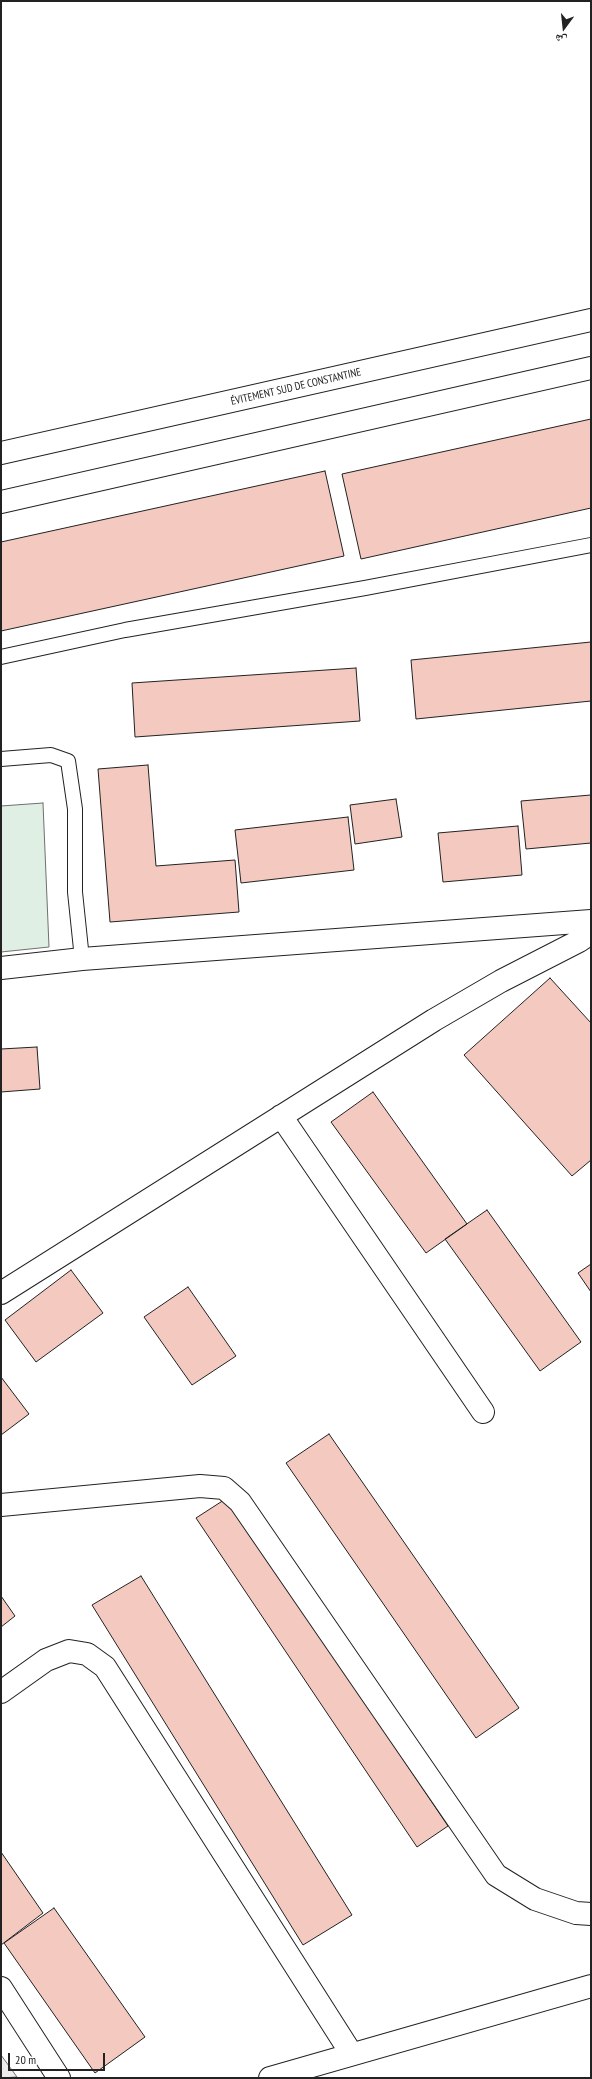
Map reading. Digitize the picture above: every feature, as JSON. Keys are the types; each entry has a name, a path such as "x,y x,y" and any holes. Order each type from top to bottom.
{"main road":[{"name":"ÉVITEMENT SUD DE CONSTANTINE","path":"1,453 591,320"},
{"path":"1,502 591,368"},
{"path":"1,968 82,959 591,921"},
{"path":"1,1293 281,1116 487,989 579,941 591,933"},
{"path":"281,1116 483,1412"},
{"path":"1,1505 200,1486 224,1488 240,1502 496,1875 535,1899 576,1913 591,1914"},
{"path":"1,1692 46,1660 69,1651 87,1654 105,1667 351,2054"},
{"path":"270,2078 591,1986"},
{"path":"1,1988 58,2078"}],"lane":[{"path":"1,657 125,630 365,588 591,545"},
{"path":"1,759 50,755 68,761 75,809 75,892 82,959"}],"green space":[{"path":"43,803 49,947 1,952 1,806"}],"shaded area":[{"path":"1,2055 17,2077 1,2078"}],"building":[{"path":"591,419 591,508 361,559 342,474"},
{"path":"325,471 344,556 1,631 1,542"},
{"path":"591,642 591,701 416,719 411,660"},
{"path":"356,668 360,721 135,737 132,683"},
{"path":"148,765 156,866 235,860 239,912 110,922 98,769"},
{"path":"591,795 591,843 526,849 521,801"},
{"path":"396,799 402,837 355,844 350,805"},
{"path":"348,817 354,870 241,883 235,830"},
{"path":"518,826 522,875 443,882 438,833"},
{"path":"550,978 591,1023 591,1160 572,1176 464,1055"},
{"path":"37,1047 40,1089 1,1092 1,1049"},
{"path":"373,1092 467,1224 426,1253 331,1122"},
{"path":"487,1210 581,1342 540,1371 445,1239"},
{"path":"591,1264 591,1292 578,1273"},
{"path":"71,1270 103,1313 36,1362 5,1320"},
{"path":"188,1287 236,1356 192,1385 144,1317"},
{"path":"1,1377 29,1414 1,1435"},
{"path":"329,1434 519,1708 476,1738 286,1463"},
{"path":"227,1498 448,1826 417,1847 196,1518"},
{"path":"141,1576 352,1915 303,1945 92,1605"},
{"path":"1,1596 15,1616 1,1627"},
{"path":"1,1852 43,1913 1,1945"},
{"path":"54,1908 145,2037 95,2073 4,1943"}]}
